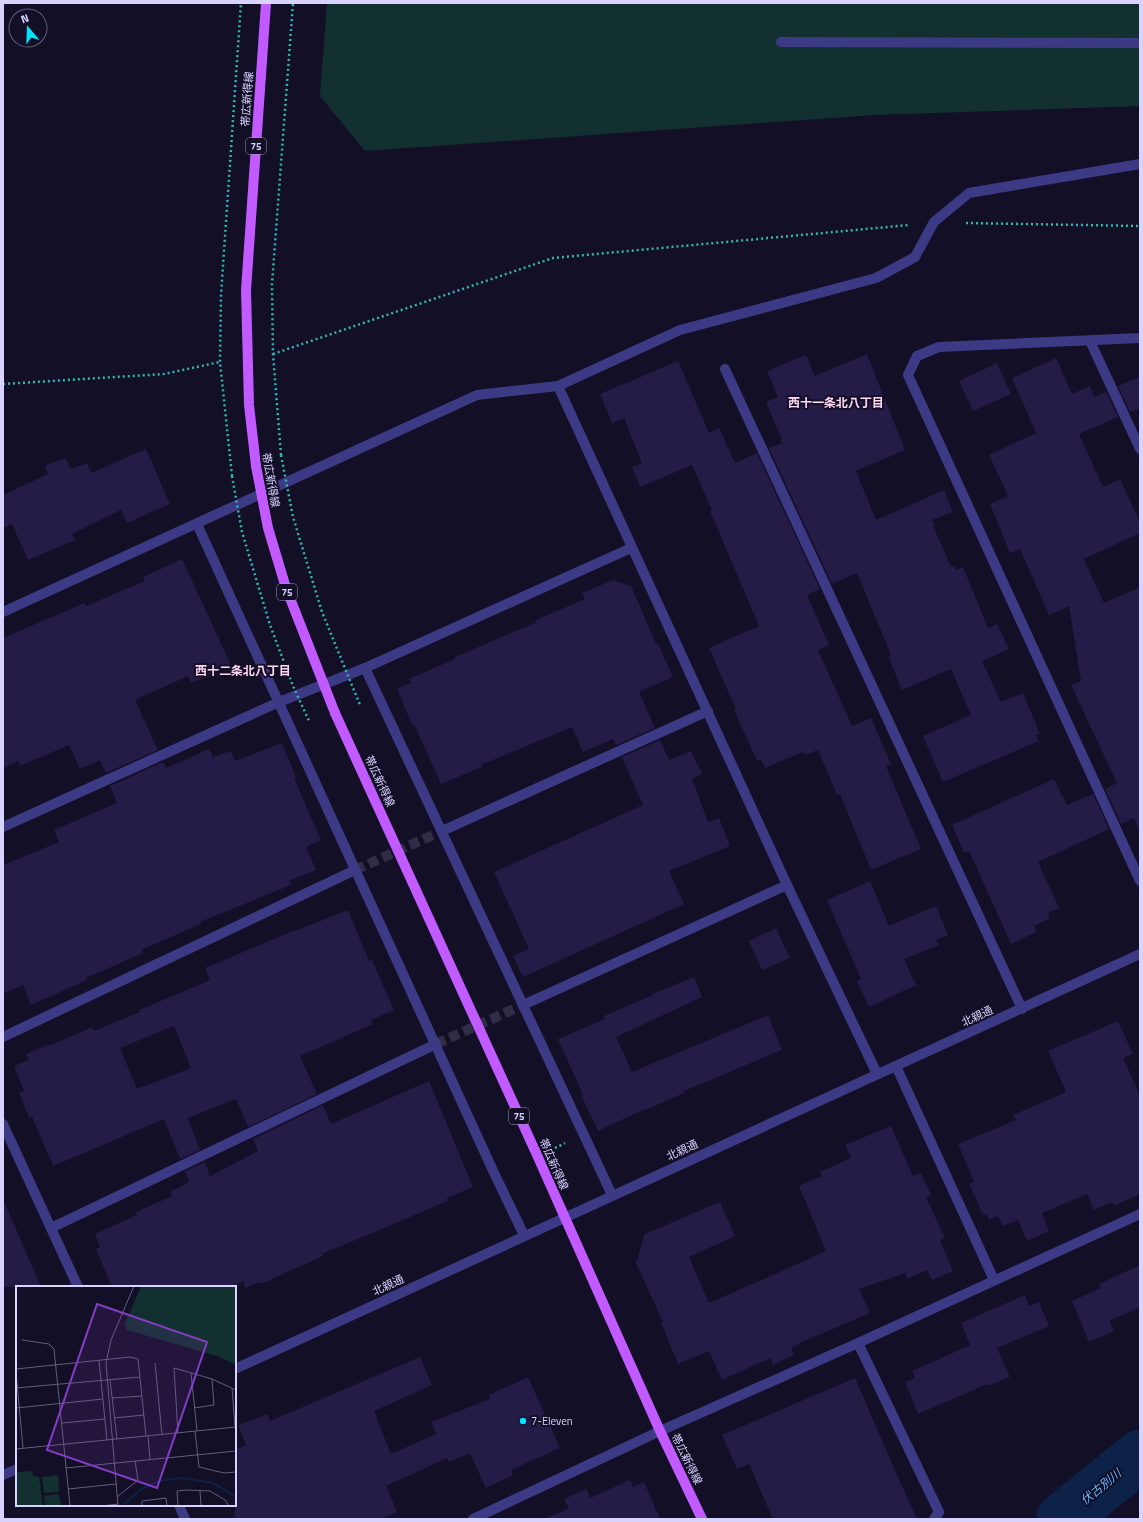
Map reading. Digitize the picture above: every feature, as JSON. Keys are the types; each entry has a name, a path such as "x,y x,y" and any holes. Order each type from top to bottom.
{"main road":[{"name":"帯広新得線","path":"266,3 246,290 249,405 256,466 268,528 286,588 335,713 660,1431 702,1519"}],"street":[{"path":"781,42 1140,43"},
{"path":"3,612 476,395 558,386 680,330 876,278 915,257 934,222 969,193 1140,164"},
{"path":"1140,338 939,347 917,356 908,375 1140,881"},
{"path":"1090,341 1140,449"},
{"path":"725,368 1022,1009"},
{"path":"558,386 631,548 708,711 786,886 877,1074"},
{"path":"197,524 495,1175 524,1235"},
{"path":"3,827 279,702 365,668 631,548"},
{"path":"365,668 612,1195"},
{"path":"442,831 708,711"},
{"path":"3,1037 355,870"},
{"path":"523,1005 786,886"},
{"name":"北親通","path":"236,1369 524,1235 1140,954"},
{"path":"51,1228 436,1044"},
{"path":"896,1066 994,1280"},
{"path":"3,1124 78,1286"},
{"path":"474,1519 660,1431 858,1343 1140,1214"},
{"path":"858,1343 938,1512 934,1519"},
{"path":"3,1476 16,1470"},
{"path":"179,1506 185,1519"}],"path":[{"path":"242,3 221,295 220,362 232,476 242,532 270,625 293,686 310,723"},
{"path":"292,3 272,284 273,354 281,455 293,516 322,612 360,705"},
{"path":"273,354 553,258 934,222 1140,226"},
{"path":"3,384 164,374 220,362"}],"green space":[{"path":"327,3 1140,3 1140,106 874,115 365,151 320,96"}],"building":[{"path":"867,354 905,450 856,471 876,520 944,490 953,512 932,520 935,526 933,526 951,567 954,566 956,570 963,567 988,628 997,624 1009,649 982,661 1001,702 1023,693 1040,734 1036,735 1039,741 943,782 923,736 971,715 951,669 902,690 888,656 891,655 857,573 832,584 769,448 782,443 780,440 782,440 766,402 778,397 767,371 806,355 815,376"},
{"path":"1056,358 1072,394 1090,386 1094,397 1106,392 1118,417 1079,434 1103,487 1120,479 1140,522 1140,533 1084,559 1104,603 1140,587 1140,832 1134,818 1121,824 1105,789 1117,783 1071,685 1081,681 1069,606 1049,615 1020,549 1010,553 990,504 1008,496 989,455 1036,433 1012,378"},
{"path":"678,361 709,433 719,428 735,463 757,453 820,589 807,595 829,645 818,650 852,726 871,718 891,764 886,766 921,849 871,870 840,794 837,795 818,750 805,755 803,752 765,768 761,759 757,761 734,710 736,709 709,648 759,626 710,511 712,510 692,465 640,487 632,467 642,463 624,418 612,423 600,394"},
{"path":"997,363 1011,394 973,411 959,381"},
{"path":"1140,377 1140,408 1130,412 1118,386"},
{"path":"146,449 170,504 127,523 121,510 72,534 75,540 28,560 12,524 3,528 3,495 48,474 45,466 65,458 71,469 87,463 91,473"},
{"path":"182,559 231,665 191,683 188,676 135,700 158,750 106,773 100,760 80,769 69,745 20,766 18,761 3,768 3,638 84,603 86,606 145,581 143,577"},
{"path":"613,580 631,586 656,644 658,643 673,677 639,692 655,728 616,745 613,739 583,752 572,727 481,765 482,767 441,784 414,724 412,725 397,689 411,683 409,679 585,599 582,593"},
{"path":"660,740 669,760 691,751 702,774 692,779 708,822 719,818 730,846 669,871 684,904 523,977 513,956 529,949 494,872 643,805 622,757"},
{"path":"282,743 296,777 294,778 321,840 306,847 316,870 289,881 291,885 200,922 201,924 141,950 143,953 86,978 87,980 31,1005 23,985 3,994 3,865 59,842 54,830 117,803 110,786 163,762 166,768 209,749 213,757 231,751 235,761"},
{"path":"1054,779 1067,805 1093,794 1109,829 1038,862 1059,908 1048,913 1050,918 1034,926 1036,932 1011,944 969,851 964,853 952,825"},
{"path":"870,881 889,926 936,906 948,935 936,940 939,945 904,959 916,985 869,1007 857,981 861,979 827,900"},
{"path":"348,910 369,961 372,960 394,1010 371,1020 373,1024 300,1056 317,1094 248,1127 236,1099 188,1118 200,1150 180,1159 164,1119 53,1166 32,1117 29,1118 19,1092 24,1091 14,1066 29,1060 26,1054 49,1044 49,1046 92,1027 94,1031 210,980 205,968","holes":["174,1026 191,1068 137,1089 120,1048"]},
{"path":"776,928 790,958 762,970 749,941"},
{"path":"694,977 702,997 616,1037 632,1072 768,1015 782,1050 684,1091 684,1093 598,1131 581,1095 583,1095 558,1039 605,1019 604,1016 653,995 652,994"},
{"path":"1118,1021 1133,1054 1123,1058 1140,1096 1140,1194 1114,1206 1112,1202 1094,1210 1087,1194 1042,1213 1049,1231 1027,1241 1018,1220 1003,1226 998,1216 989,1220 987,1214 983,1215 969,1184 974,1182 958,1144 1016,1120 1013,1115 1066,1092 1048,1051"},
{"path":"429,1081 473,1187 447,1198 448,1201 322,1254 323,1256 261,1284 259,1282 246,1288 243,1281 233,1286 112,1286 96,1249 100,1247 95,1234 137,1215 136,1212 172,1196 170,1192 189,1182 185,1171 205,1162 210,1176 258,1151 253,1139 323,1105 331,1124"},
{"path":"891,1126 913,1176 921,1173 931,1195 926,1197 945,1238 940,1240 953,1271 932,1280 927,1270 907,1279 905,1273 859,1289 870,1313 800,1343 791,1348 794,1355 773,1365 770,1358 722,1380 709,1351 678,1364 661,1323 663,1322 636,1263 645,1234 720,1202 735,1236 689,1257 709,1303 764,1279 826,1251 799,1186 822,1176 820,1172 851,1158 845,1145"},
{"path":"3,1199 41,1286 3,1287"},
{"path":"1140,1265 1140,1307 1109,1321 1114,1331 1089,1342 1072,1301 1101,1288 1099,1284"},
{"path":"1025,1295 1029,1306 1039,1302 1049,1326 997,1348 1010,1377 987,1386 987,1384 918,1414 905,1382 915,1378 912,1371 970,1345 961,1323"},
{"path":"420,1357 432,1385 374,1411 391,1454 436,1434 431,1422 490,1399 489,1395 528,1377 560,1448 511,1470 513,1475 486,1488 470,1453 449,1462 447,1458 386,1486 397,1512 381,1519 235,1519 236,1450 246,1445 238,1425 268,1414 270,1421"},
{"path":"855,1378 917,1519 773,1519 749,1464 737,1469 722,1435"},
{"path":"630,1480 633,1487 644,1482 660,1519 545,1519 569,1508 564,1499 586,1489 590,1498"}],"waterway":[{"name":"伏古別川","path":"1062,1519 1140,1456"}],"tunnel":[{"path":"355,870 442,831"},
{"path":"436,1044 523,1005"}],"place":[{"name":"7-Eleven","path":"523,1421"}],"district":[{"name":"西十一条北八丁目","path":"836,403"},
{"name":"西十二条北八丁目","path":"243,671"}]}
